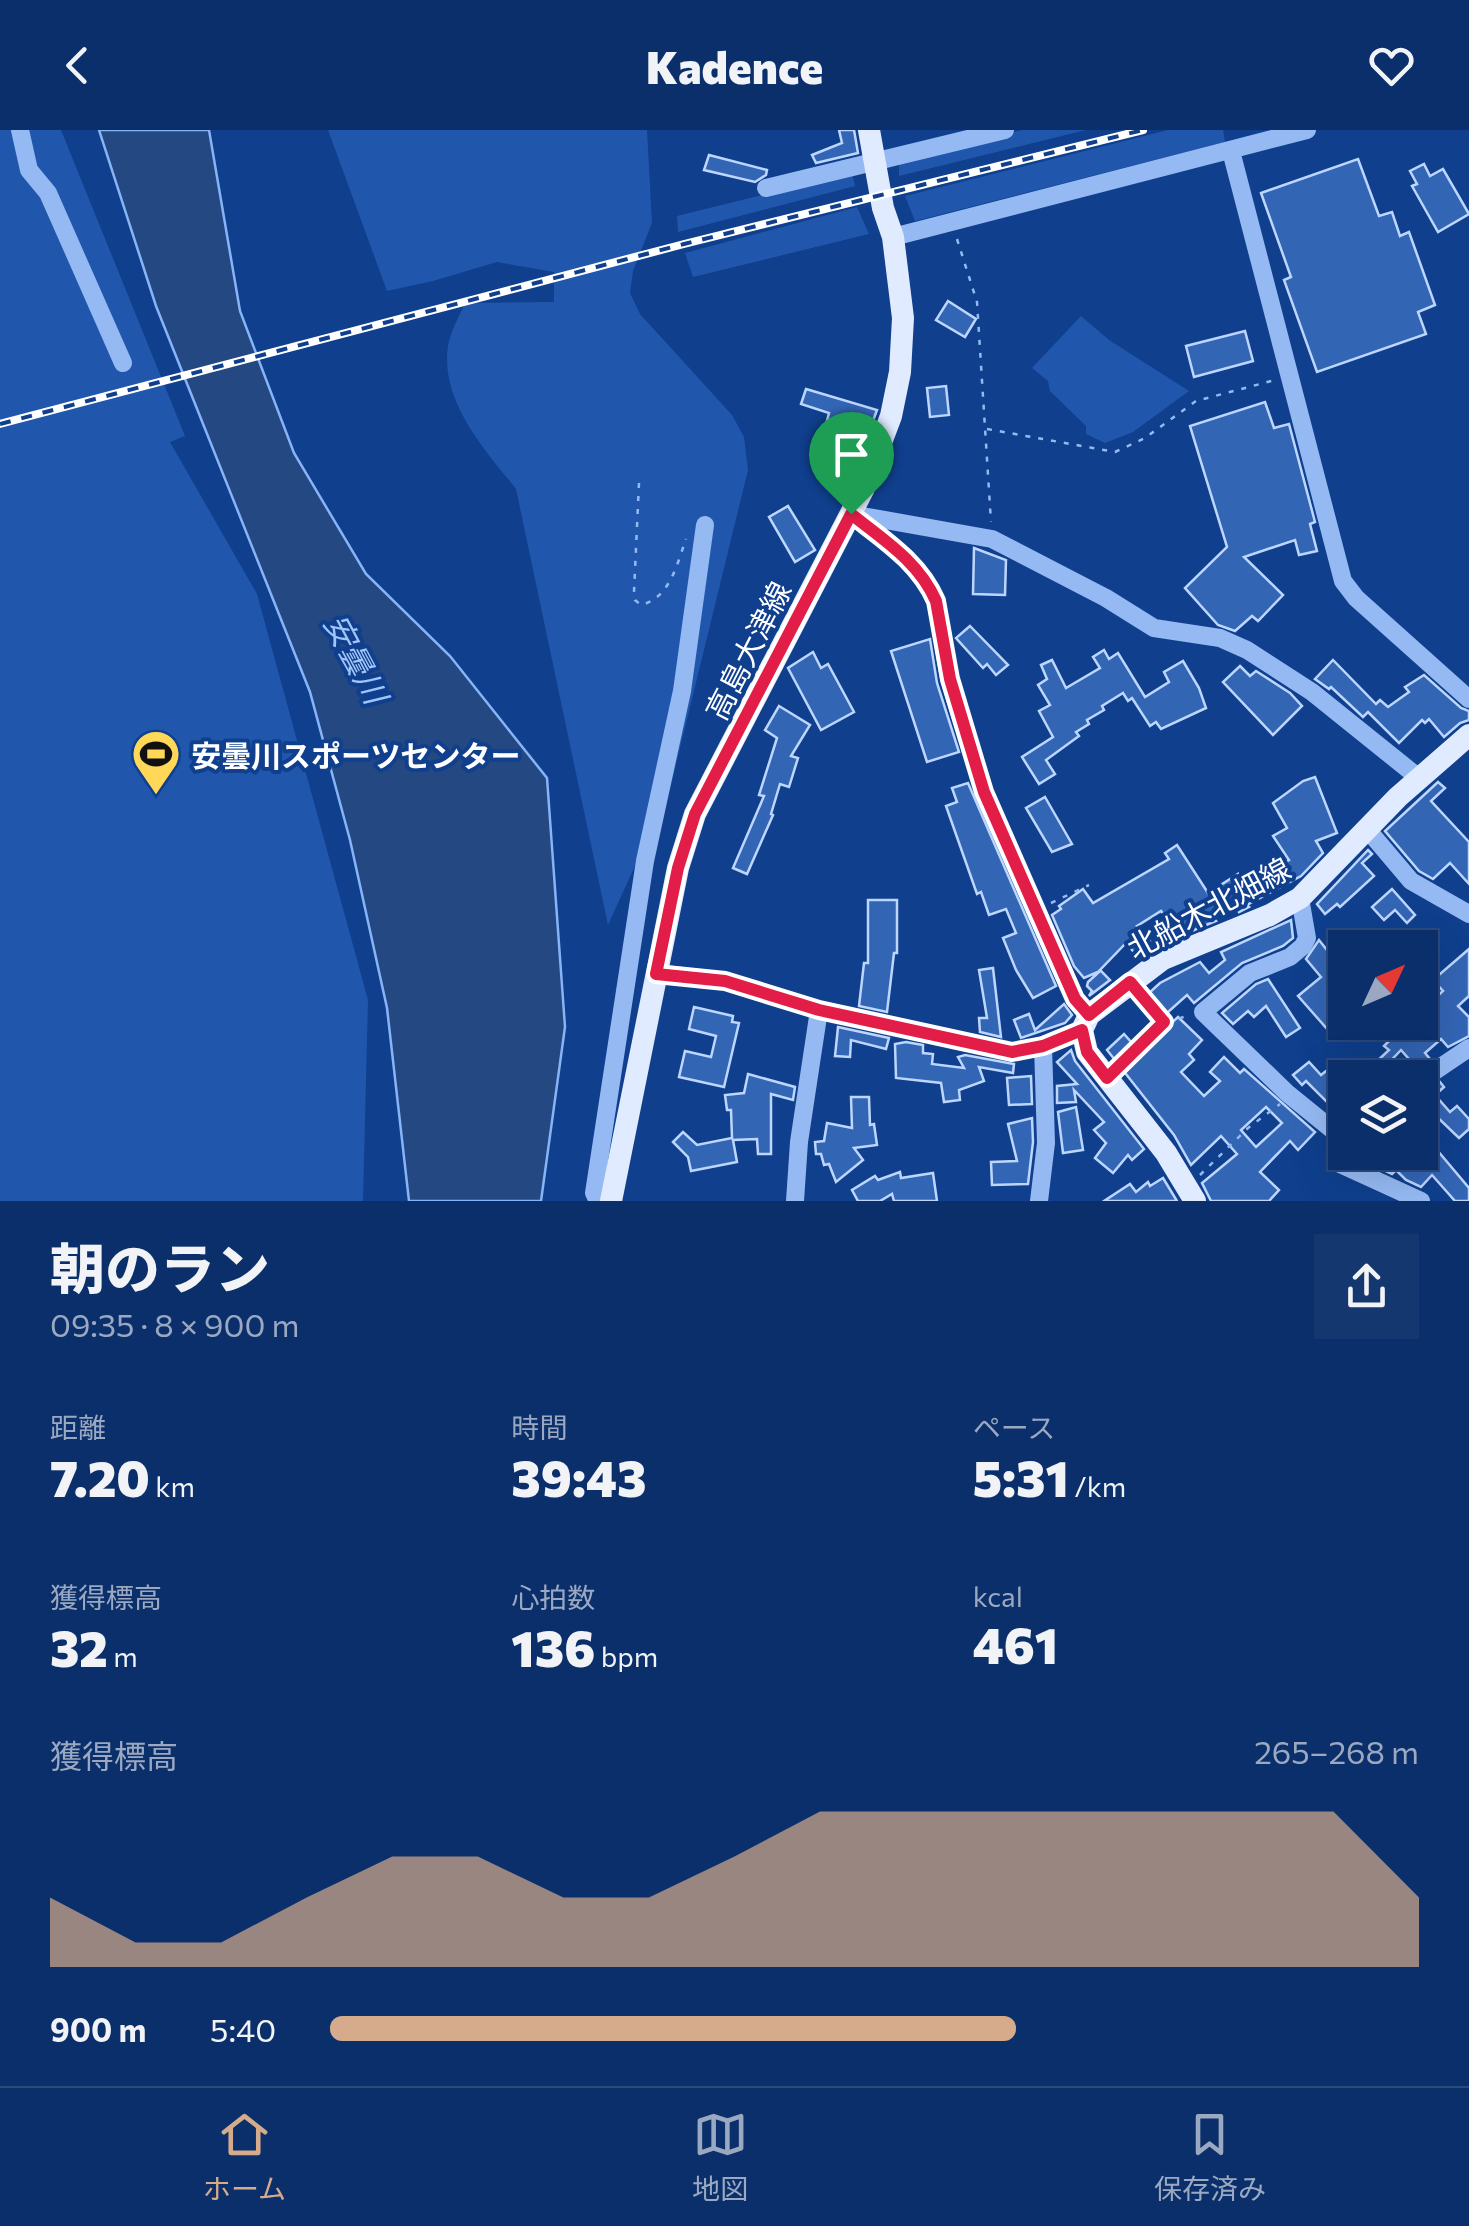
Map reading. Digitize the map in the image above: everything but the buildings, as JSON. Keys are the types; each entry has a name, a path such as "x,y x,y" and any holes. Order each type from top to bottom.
{"main road":[{"name":"高島大津線","path":"611,1201 678,868 695,814 851,514 879,452 900,372 904,318 893,237 869,130"},
{"name":"北船木北畑線","path":"1086,1022 1130,982 1163,959 1270,915 1300,898 1419,778 1469,735"},
{"path":"1086,1022 1087,1052 1166,1152 1192,1194"}],"street":[{"path":"20,130 29,170 48,194 123,362"},
{"path":"766,188 1005,130"},
{"path":"1230,130 1343,581 1356,598 1469,699"},
{"path":"893,237 1307,130"},
{"path":"851,514 992,538 1154,628 1220,638 1248,650 1312,692 1419,778"},
{"path":"656,974 725,981 819,1010 1012,1052 1043,1046 1086,1022 984,792 950,679 932,590 909,560 851,514"},
{"path":"598,1201 594,1193 645,861 682,691 705,524"},
{"path":"1367,829 1410,880 1469,914"},
{"path":"1300,898 1307,938 1303,946 1290,957 1250,973 1203,1012 1328,1128"},
{"path":"795,1201 798,1142 819,1010"},
{"path":"1040,1201 1046,1144 1043,1046"},
{"path":"1438,1069 1469,1048"},
{"path":"1353,1170 1416,1200"}],"path":[{"path":"950,221 977,302 992,538"},
{"path":"986,429 1115,452 1146,438 1196,401 1290,376"},
{"path":"638,483 634,592 641,605 655,600 668,584 689,532 705,524"},
{"path":"1036,910 1090,885"},
{"path":"1130,982 1164,1022"},
{"path":"1107,1078 1164,1022 1203,1012"},
{"path":"1192,1194 1248,1128 1271,1114 1289,1095"}],"shaded area":[{"name":"安曇川スポーツセンター","path":"0,130 61,130 185,436 170,442 257,594 368,1000 363,1201 0,1201"},
{"path":"328,130 647,130 652,223 633,271 630,293 640,314 732,415 744,437 748,470 670,789 608,925 516,489 467,423 447,366 449,341 465,303 554,302 554,272 497,262 387,291"},
{"path":"1022,130 1086,130 899,176 899,161"},
{"path":"1168,130 1223,130 1225,142 915,221 905,196"},
{"path":"852,173 855,186 678,232 677,216"},
{"path":"857,207 869,234 693,277 685,253"},
{"path":"1081,316 1109,340 1189,391 1133,432 1105,443 1086,434 1086,426 1032,368"}],"water":[{"name":"安曇川","path":"99,130 209,130 240,311 294,453 366,574 450,656 547,778 565,1027 541,1201 409,1201 387,1008 350,840 310,692 156,306"}],"railway":[{"path":"0,424 684,244 1143,130"}],"place":[{"name":"安曇川スポーツセンター","path":"156,796"}],"route":[{"path":"851,514 909,560 932,590 950,679 984,792 1075,999 1089,1015 1130,982 1164,1022 1107,1078 1087,1052 1082,1030 1043,1046 1012,1052 819,1010 725,981 656,974 678,868 695,814 851,514"}]}
